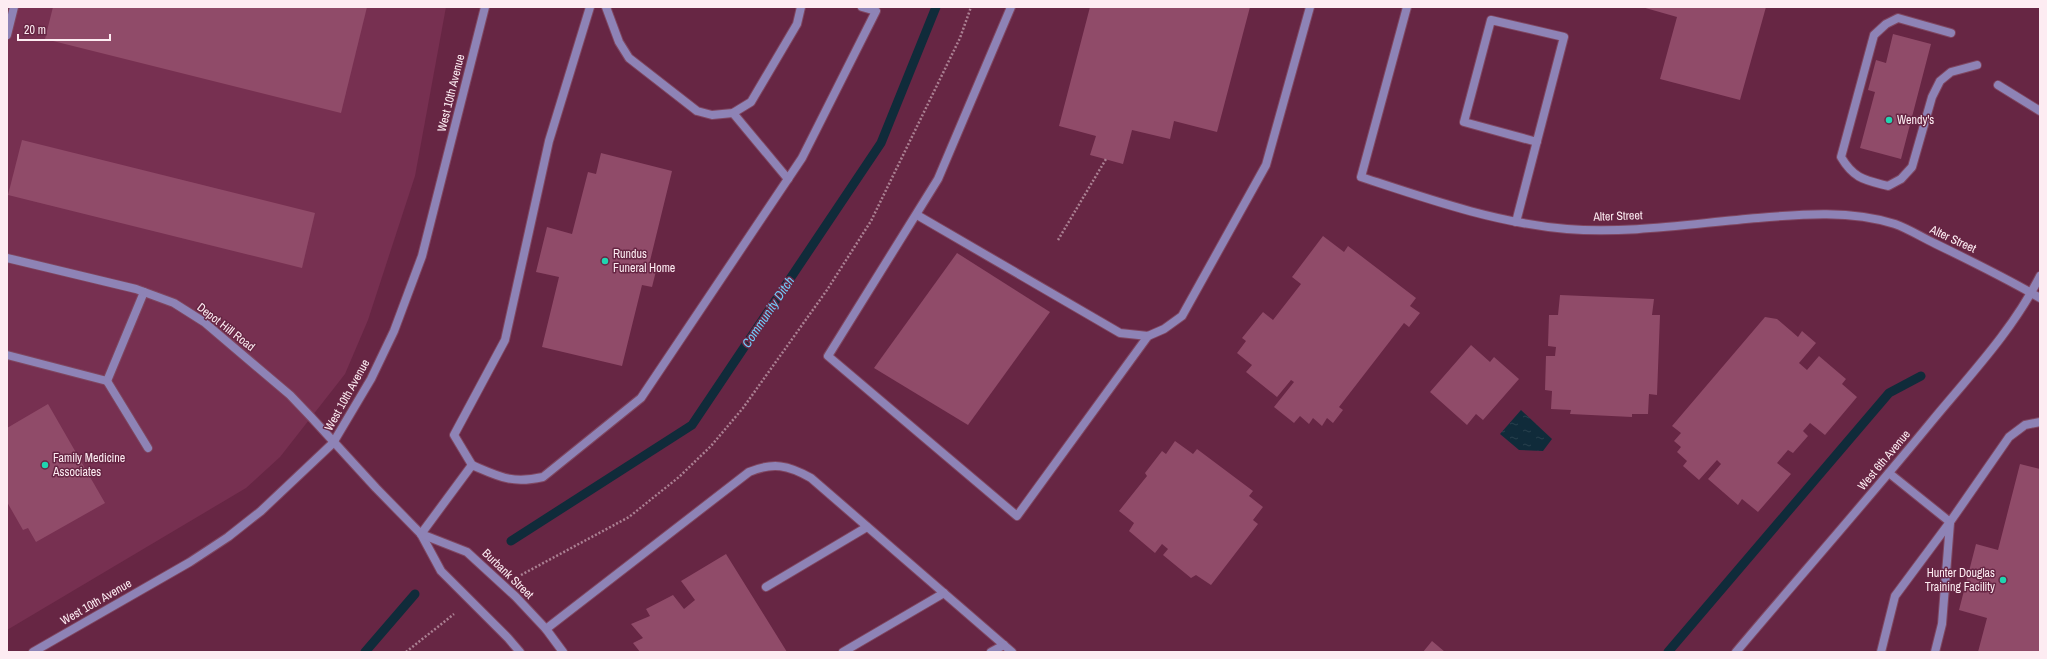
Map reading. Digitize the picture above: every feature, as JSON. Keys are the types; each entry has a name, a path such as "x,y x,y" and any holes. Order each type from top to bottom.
{"street":[{"path":"7,35 14,7"},
{"name":"West 10th Avenue","path":"33,652 190,562 228,537 261,511 333,443 371,379 394,331 412,286 422,256 485,7"},
{"path":"590,7 549,141 505,340 454,435 472,465 504,479 526,481 543,477 641,398 802,158 876,11 862,7"},
{"path":"606,7 619,42 629,58 697,111 712,115 733,113 751,102 797,24 801,7"},
{"path":"1012,7 938,179 828,356 1017,516 1148,336"},
{"path":"917,215 1120,333 1148,336 1164,329 1182,316 1266,165 1310,7"},
{"name":"Alter Street","path":"1407,7 1362,177 1440,203 1516,222 1568,229 1604,229 1792,215 1830,214 1872,219 1895,224 1983,266 2040,298"},
{"path":"1951,32 1898,18 1886,24 1874,35 1841,157 1848,169 1861,180 1888,186 1901,179 1912,167 1932,97 1940,81 1951,72 1976,65"},
{"path":"1516,222 1537,142 1564,37 1491,20 1464,122 1537,142"},
{"path":"1998,85 2040,111"},
{"path":"733,113 788,179"},
{"name":"Depot Hill Road","path":"7,258 144,292 174,304 204,322 290,395 333,443"},
{"name":"West 6th Avenue","path":"1736,652 1889,473 2000,339 2032,293 2040,276"},
{"path":"107,381 144,292"},
{"path":"7,355 107,381 148,448"},
{"path":"1880,652 1895,596 1950,522 2009,437 2025,425 2040,422"},
{"name":"Burbank Street","path":"333,443 421,534 441,571 520,652"},
{"path":"421,534 472,465"},
{"path":"546,629 749,472 764,466 786,468 798,471 811,478 1012,652"},
{"path":"1889,473 1950,522"},
{"path":"1935,652 1942,624 1950,522"},
{"path":"766,587 867,526"},
{"name":"Burbank Street","path":"421,534 467,552 546,629 563,652"},
{"path":"843,652 944,593"},
{"path":"991,652 1004,645"}],"path":[{"path":"501,584 629,517 679,477 712,446 743,408 827,290 870,221 960,38 971,7"},
{"path":"1058,240 1106,159"},
{"path":"406,652 471,602"}],"shaded area":[{"path":"7,7 446,7 415,176 368,320 345,374 280,457 246,488 7,630"}],"water":[{"path":"1521,410 1552,439 1543,451 1519,450 1500,434"}],"building":[{"path":"53,7 367,7 341,113 45,39"},
{"path":"1090,7 1250,7 1217,132 1174,121 1170,139 1132,130 1123,164 1090,155 1096,136 1059,126"},
{"path":"1642,7 1766,7 1740,100 1660,79 1677,17"},
{"name":"Wendy's","path":"1893,34 1931,44 1901,159 1860,148 1875,92 1868,90 1876,60 1886,63"},
{"path":"22,140 315,213 302,268 8,195"},
{"path":"601,153 672,171 649,265 657,267 652,287 642,285 622,366 542,347 559,277 536,272 547,227 572,234 588,172 596,174"},
{"path":"1323,236 1344,252 1348,246 1416,298 1410,306 1420,313 1409,327 1404,323 1339,407 1343,410 1333,423 1327,418 1322,426 1313,418 1309,424 1300,416 1294,423 1274,407 1294,382 1291,380 1277,397 1246,372 1252,365 1237,353 1246,341 1242,338 1263,312 1273,320 1301,284 1292,277"},
{"path":"957,253 1050,312 968,425 874,368"},
{"path":"1560,295 1654,299 1652,315 1660,315 1657,395 1649,394 1648,414 1632,414 1632,417 1570,414 1571,410 1551,409 1552,391 1545,390 1546,356 1555,356 1556,347 1548,346 1549,315 1558,315"},
{"path":"1765,317 1777,319 1798,337 1802,331 1816,343 1799,363 1807,370 1819,356 1846,379 1842,384 1857,397 1825,435 1810,423 1803,431 1808,436 1793,453 1788,450 1777,463 1791,474 1758,512 1742,499 1738,505 1708,479 1721,464 1717,460 1699,480 1683,466 1687,461 1677,452 1681,447 1674,441 1681,433 1672,426"},
{"path":"1471,345 1490,362 1494,357 1519,379 1483,420 1476,414 1467,425 1430,392"},
{"name":"Family Medicine Associates","path":"48,404 105,503 36,542 28,528 23,530 7,502 7,428"},
{"path":"1175,441 1193,454 1197,449 1253,491 1249,496 1263,507 1253,520 1258,524 1211,585 1196,575 1191,578 1163,555 1168,549 1162,544 1155,553 1129,531 1134,523 1119,511 1147,476 1145,473 1162,451 1166,454"},
{"name":"Hunter Douglas Training Facility","path":"2020,464 2040,469 2040,652 1978,652 1987,618 1959,610 1976,544 1998,550"},
{"path":"726,554 787,652 640,652 633,643 643,638 631,624 650,616 646,609 673,595 684,609 695,600 681,581"},
{"path":"1432,641 1445,652 1423,652"}],"waterway":[{"name":"Community Ditch","path":"511,541 692,425 881,143 936,7"},
{"path":"1668,652 1889,393 1921,376"},
{"name":"Community Ditch","path":"365,652 415,594"}],"place":[{"name":"Wendy's","path":"1889,120"},
{"name":"Rundus Funeral Home","path":"605,261"},
{"name":"Family Medicine Associates","path":"45,465"},
{"name":"Hunter Douglas Training Facility","path":"2003,580"}]}
